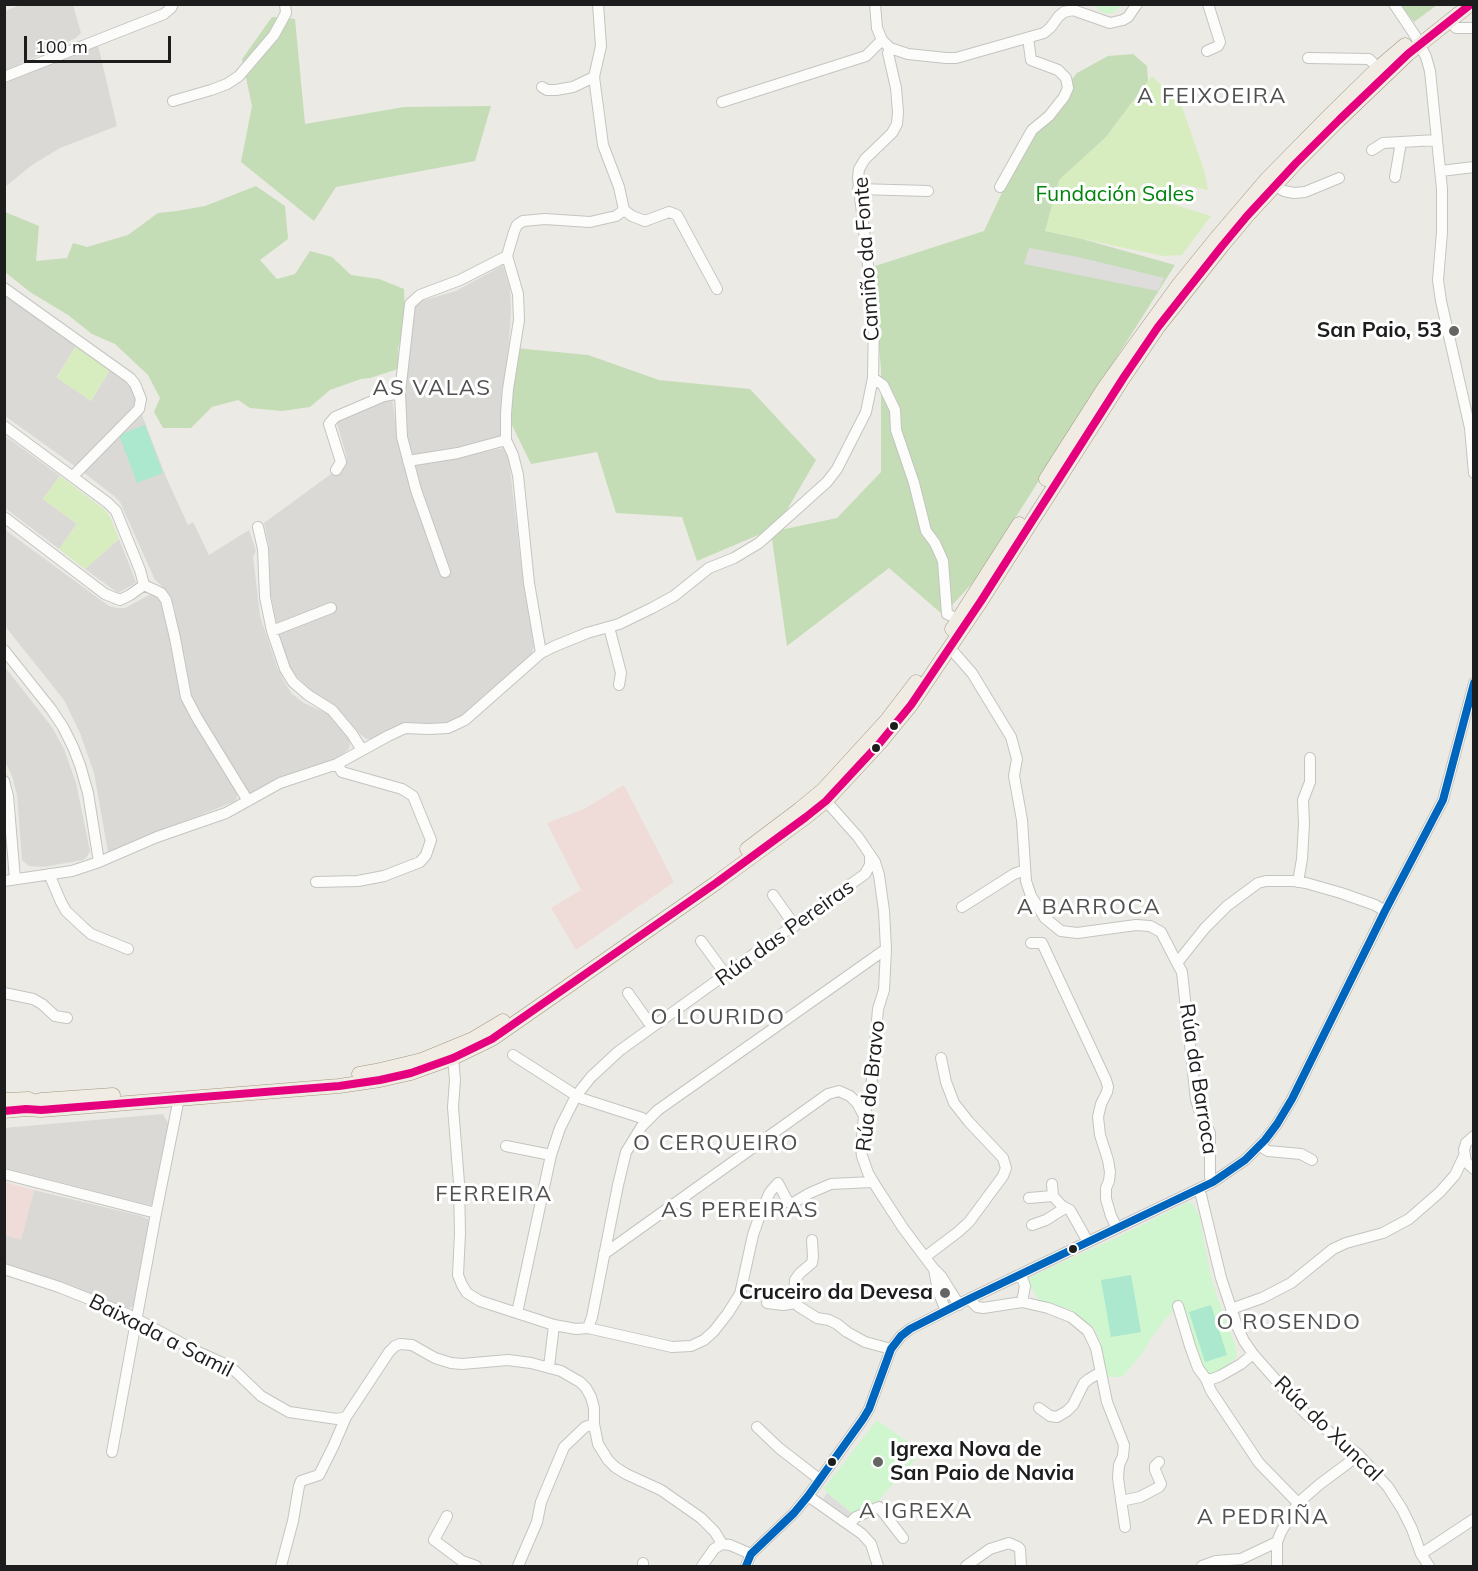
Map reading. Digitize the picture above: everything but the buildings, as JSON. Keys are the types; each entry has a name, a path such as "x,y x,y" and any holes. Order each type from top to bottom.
{"main road":[{"path":"4,1105 179,1098 339,1086 411,1073 453,1058 492,1039 541,1006 707,889 826,801 879,744 911,705 1158,327 1241,223 1296,163 1457,4"},
{"path":"4,1111 41,1105 336,1077 376,1071 422,1060 473,1039 518,1012 800,809 823,790 887,720 917,681 1104,387 1180,283 1266,180 1378,68 1471,4"},
{"path":"4,1100 24,1099 41,1105"},
{"path":"4,1115 27,1113 41,1105"}],"street":[{"path":"4,77 164,15 173,4"},
{"path":"173,102 227,84 239,76 274,35 286,13 285,4"},
{"path":"598,4 601,46 594,77 603,145 620,187 624,210 645,221 669,212 677,215 717,289"},
{"path":"875,4 877,28 882,40 890,48 908,54 946,58 956,58 1044,33 1064,12 1079,9 1110,23 1128,17 1137,4"},
{"path":"1059,16 1063,4"},
{"path":"1208,4 1220,42 1218,46 1208,51"},
{"path":"1394,4 1418,41 1430,72 1442,189 1442,232 1438,280 1470,428 1473,473"},
{"path":"1449,21 1456,28 1473,28"},
{"path":"1000,188 1032,130 1049,116 1068,88 1066,78 1058,70 1031,60 1028,38"},
{"path":"722,102 866,56 882,40"},
{"name":"Camiño da Fonte","path":"10,880 72,871 99,862 157,837 226,813 280,783 337,764 405,728 448,728 465,720 541,653 576,637 618,624 674,596 709,568 734,558 759,543 827,482 837,469 866,412 873,378 874,318 858,178 859,169 865,159 892,133 897,124 896,88 888,53 890,48"},
{"path":"1308,58 1369,59 1378,68"},
{"path":"542,87 547,90 556,90 573,87 594,77"},
{"path":"1372,150 1383,143 1437,140"},
{"path":"1395,177 1401,141"},
{"path":"1441,171 1473,167"},
{"path":"1275,186 1284,191 1305,192 1338,178"},
{"path":"858,189 928,191"},
{"path":"541,653 529,583 518,476 513,455 506,440 508,389 519,320 518,294 507,256 514,231 523,221 545,219 590,222 616,216 624,210"},
{"path":"445,572 402,437 400,393 411,304 420,295 460,280 507,256"},
{"path":"4,288 114,366 135,384 141,399 139,409 73,476"},
{"path":"873,378 883,385 896,410 897,430 926,531 935,543 943,561 947,614 958,619"},
{"path":"336,470 341,462 329,424 335,417 384,396 400,393"},
{"path":"4,426 73,476 116,511 144,585"},
{"path":"408,461 458,453 506,440"},
{"path":"4,517 105,594 120,600 144,585"},
{"path":"258,527 263,549 265,597 272,631 285,669 293,682 308,695 332,710 362,750"},
{"path":"144,585 161,592 166,600 186,697 248,801"},
{"path":"272,631 331,608"},
{"path":"609,627 621,674 619,685"},
{"name":"Rúa da Barroca","path":"950,648 972,673 1011,737 1017,759 1014,776 1022,820 1026,880 1031,896 1045,918 1061,931 1077,933 1136,925 1150,926 1161,932 1182,972 1196,1100 1210,1133 1210,1178 1213,1182"},
{"path":"4,650 51,709 63,727 81,765 99,862"},
{"path":"746,1566 750,1554 794,1513 808,1496 869,1409 891,1349 901,1336 910,1329 964,1302 1213,1182 1234,1169 1271,1133 1292,1099 1443,800 1473,684"},
{"path":"1298,882 1303,836 1303,800 1310,782 1310,758"},
{"path":"316,882 358,881 384,876 420,862 426,855 431,840 413,796 402,789 342,772 337,764"},
{"path":"4,781 8,796 10,880"},
{"name":"Rúa do Bravo","path":"826,801 863,844 877,868 884,911 886,949 884,990 878,1009 871,1090 864,1116 862,1156 873,1182 903,1228 933,1268 964,1302"},
{"path":"870,855 870,865 865,874 873,876 879,884"},
{"path":"962,907 1014,874 1025,870"},
{"path":"49,874 66,911 82,927 91,934 128,950"},
{"name":"Rúa das Pereiras","path":"517,1313 551,1155 560,1128 576,1096 591,1077 604,1063 865,874"},
{"path":"1177,963 1204,928 1227,906 1254,885 1266,881 1298,882 1341,893 1385,911"},
{"path":"773,895 795,926"},
{"path":"701,941 726,975"},
{"path":"1030,943 1042,943 1106,1080 1107,1092 1098,1118 1110,1172 1106,1199 1117,1228"},
{"path":"588,1328 627,1152 633,1139 646,1122 658,1110 886,949"},
{"path":"4,993 33,999 55,1016 68,1018"},
{"path":"628,993 652,1028"},
{"path":"513,1055 576,1096 642,1118 646,1122"},
{"path":"453,1058 455,1080 453,1107 459,1183 458,1275 462,1286 467,1293 480,1301 554,1325 576,1329 588,1328 672,1347 691,1346 704,1340 714,1331 729,1313 740,1294 753,1235 770,1192 778,1183 788,1202 793,1203 831,1184 873,1182"},
{"path":"925,1257 969,1222 1003,1176 1006,1168 1003,1158 954,1103 949,1093 941,1058"},
{"path":"604,1254 828,1094 839,1091 850,1095 871,1090"},
{"path":"850,1095 864,1116"},
{"path":"112,1452 179,1098"},
{"path":"1231,1309 1262,1298 1291,1283 1333,1249 1346,1242 1383,1233 1402,1223 1440,1192 1455,1175 1464,1156 1466,1143 1473,1136"},
{"path":"506,1146 551,1155"},
{"path":"1260,1146 1268,1150 1301,1154 1311,1160"},
{"path":"1455,1175 1473,1170 1464,1156"},
{"path":"4,1174 156,1213"},
{"path":"1052,1184 1053,1196 1070,1210 1088,1242"},
{"name":"Rúa do Xuncal","path":"1198,1190 1231,1309 1244,1341 1306,1414 1359,1455 1388,1487 1402,1509 1421,1554 1429,1566"},
{"path":"1029,1198 1053,1196"},
{"path":"1032,1225 1046,1220 1065,1208"},
{"path":"812,1240 812,1263 795,1280 796,1303 806,1312 817,1318 837,1323 847,1332 865,1342 891,1349"},
{"name":"Rúa do Bravo","path":"933,1268 938,1291 946,1311"},
{"name":"Baixada a Samil","path":"4,1269 59,1287 127,1314 225,1364 261,1396 289,1412 338,1419 345,1417"},
{"path":"1021,1275 1025,1286 1022,1302"},
{"path":"964,1302 983,1308 1022,1302 1063,1313 1080,1323 1092,1338 1107,1402 1124,1445 1118,1478 1125,1527"},
{"path":"767,1303 783,1305 796,1303"},
{"path":"1178,1306 1198,1368 1206,1378 1211,1391 1260,1463 1298,1503"},
{"path":"549,1367 554,1325"},
{"path":"281,1566 301,1481 319,1475 345,1417 389,1352 394,1346 400,1344 412,1345 435,1358 451,1363 508,1360 549,1367 571,1376 586,1388 591,1397 598,1444 615,1467 661,1490 701,1518 715,1532 722,1544"},
{"path":"1206,1378 1212,1379 1220,1376 1253,1354"},
{"path":"1039,1408 1050,1416 1057,1417 1073,1405 1084,1383 1101,1372"},
{"path":"518,1566 537,1522 541,1502 564,1447 585,1427 594,1424"},
{"path":"757,1427 779,1448 819,1479"},
{"path":"1277,1566 1277,1542 1298,1503 1359,1455"},
{"path":"1121,1501 1140,1497 1160,1487 1161,1484 1155,1470 1159,1462"},
{"path":"808,1496 862,1534 871,1544 878,1566"},
{"path":"849,1524 879,1507 903,1538"},
{"path":"447,1516 434,1540 462,1561 476,1566"},
{"path":"1421,1554 1473,1519"},
{"path":"1202,1566 1216,1561 1241,1559 1277,1542"},
{"path":"966,1566 990,1548 1009,1543 1020,1549 1021,1566"},
{"path":"702,1566 714,1549 722,1544 750,1554"}],"shaded area":[{"path":"23,4 73,5 81,33 76,38 5,71 5,11"},
{"path":"98,45 117,126 60,148 32,165 5,187 5,82"},
{"path":"1029,248 1078,257 1164,278 1158,291 1024,264"},
{"path":"503,265 510,289 511,312 506,385 502,386 501,438 474,443 453,451 428,455 411,454 406,444 404,399 416,305 421,301 456,291"},
{"path":"6,294 76,346 57,377 91,401 110,370 131,385 138,403 76,467 5,416 4,296"},
{"path":"392,398 403,464 416,465 504,448 509,461 524,588 534,646 528,659 462,717 435,726 367,739 334,705 309,689 290,669 280,639 270,591 269,546 264,523 342,466 347,458 336,420"},
{"path":"142,415 188,525 193,522 209,555 249,530 256,551 253,556 260,616 277,667 292,694 304,703 333,716 349,739 348,750 334,760 300,770 248,795 190,696 174,606 163,587 155,580 120,502 83,472 136,418"},
{"path":"4,435 60,476 43,499 77,524 59,549 5,508"},
{"path":"4,529 109,606 125,608 151,594 162,601 180,687 237,794 237,799 108,852 94,773 80,733 64,700 5,626"},
{"path":"119,539 136,582 118,593 85,569"},
{"path":"4,666 52,727 64,749 76,783 90,851 83,860 43,867 29,866 22,860 17,795 5,761"},
{"path":"624,785 674,882 576,950 551,908 581,890 547,823 584,809"},
{"path":"163,1114 169,1125 150,1205 5,1168 4,1128"},
{"path":"5,1182 34,1190 21,1240 5,1235"},
{"path":"34,1190 148,1219 150,1222 133,1307 121,1307 5,1264 5,1235 21,1239"},
{"path":"827,1493 854,1515 850,1519 823,1499"}],"green space":[{"path":"1097,4 1121,5 1117,10 1107,14 1098,10"},
{"path":"1400,5 1437,5 1414,22"},
{"path":"272,17 295,19 305,124 404,107 491,106 475,161 336,187 314,221 241,162 252,106 242,59"},
{"path":"1133,54 1147,66 1148,81 1106,137 1059,180 1045,231 1175,265 978,577 943,615 889,568 787,646 771,532 837,518 881,472 881,369 872,267 984,231 1030,133 1077,73 1108,56"},
{"name":"Fundación Sales","path":"1152,76 1181,104 1204,170 1208,190 1182,184 1165,202 1211,216 1182,255 1163,256 1045,231 1059,180 1106,137"},
{"path":"256,186 285,206 288,239 260,260 277,279 295,274 310,251 332,257 351,275 379,279 404,289 405,320 398,349 398,369 330,390 310,407 282,411 250,408 238,400 212,407 191,428 163,428 154,412 160,398 148,375 115,344 92,334 5,272 5,212 39,226 36,261 67,258 73,243 87,247 128,235 158,213 205,206"},
{"path":"76,346 110,370 91,401 57,378"},
{"path":"515,348 588,355 659,380 750,389 816,460 777,527 697,561 682,517 616,513 597,452 531,464 506,413"},
{"path":"145,425 163,473 137,483 119,435"},
{"path":"60,476 105,510 119,539 85,569 59,549 77,524 43,499"},
{"path":"1190,1202 1199,1216 1210,1272 1237,1356 1221,1370 1212,1374 1206,1372 1201,1366 1182,1306 1172,1312 1163,1322 1143,1352 1122,1377 1108,1377 1101,1343 1093,1327 1067,1308 1040,1302 1027,1280"},
{"path":"1131,1275 1141,1332 1111,1337 1101,1280"},
{"path":"1211,1305 1227,1355 1205,1362 1189,1312"},
{"path":"877,1420 922,1452 878,1501 854,1515 824,1488"}],"transit line":[{"path":"4,1111 339,1086 411,1073 453,1058 492,1039 716,883 806,817 826,801 879,744 911,705 981,601 1124,377 1158,327 1222,246 1296,163 1339,120 1408,54 1471,4"},
{"path":"746,1566 751,1554 794,1513 808,1496 863,1419 869,1409 891,1349 901,1336 910,1329 969,1299 1213,1182 1245,1160 1265,1140 1292,1099 1443,800 1474,683"}],"place":[{"name":"San Paio, 53","path":"1454,331"},
{"name":"Cruceiro da Devesa","path":"945,1293"},
{"name":"Igrexa Nova de San Paio de Navia","path":"878,1462"}],"district":[{"name":"A FEIXOEIRA","path":"1212,96"},
{"name":"AS VALAS","path":"432,388"},
{"name":"A BARROCA","path":"1089,907"},
{"name":"O LOURIDO","path":"718,1017"},
{"name":"O CERQUEIRO","path":"716,1143"},
{"name":"FERREIRA","path":"494,1194"},
{"name":"AS PEREIRAS","path":"740,1210"},
{"name":"O ROSENDO","path":"1289,1322"},
{"name":"A IGREXA","path":"916,1511"},
{"name":"A PEDRIÑA","path":"1263,1517"}]}
